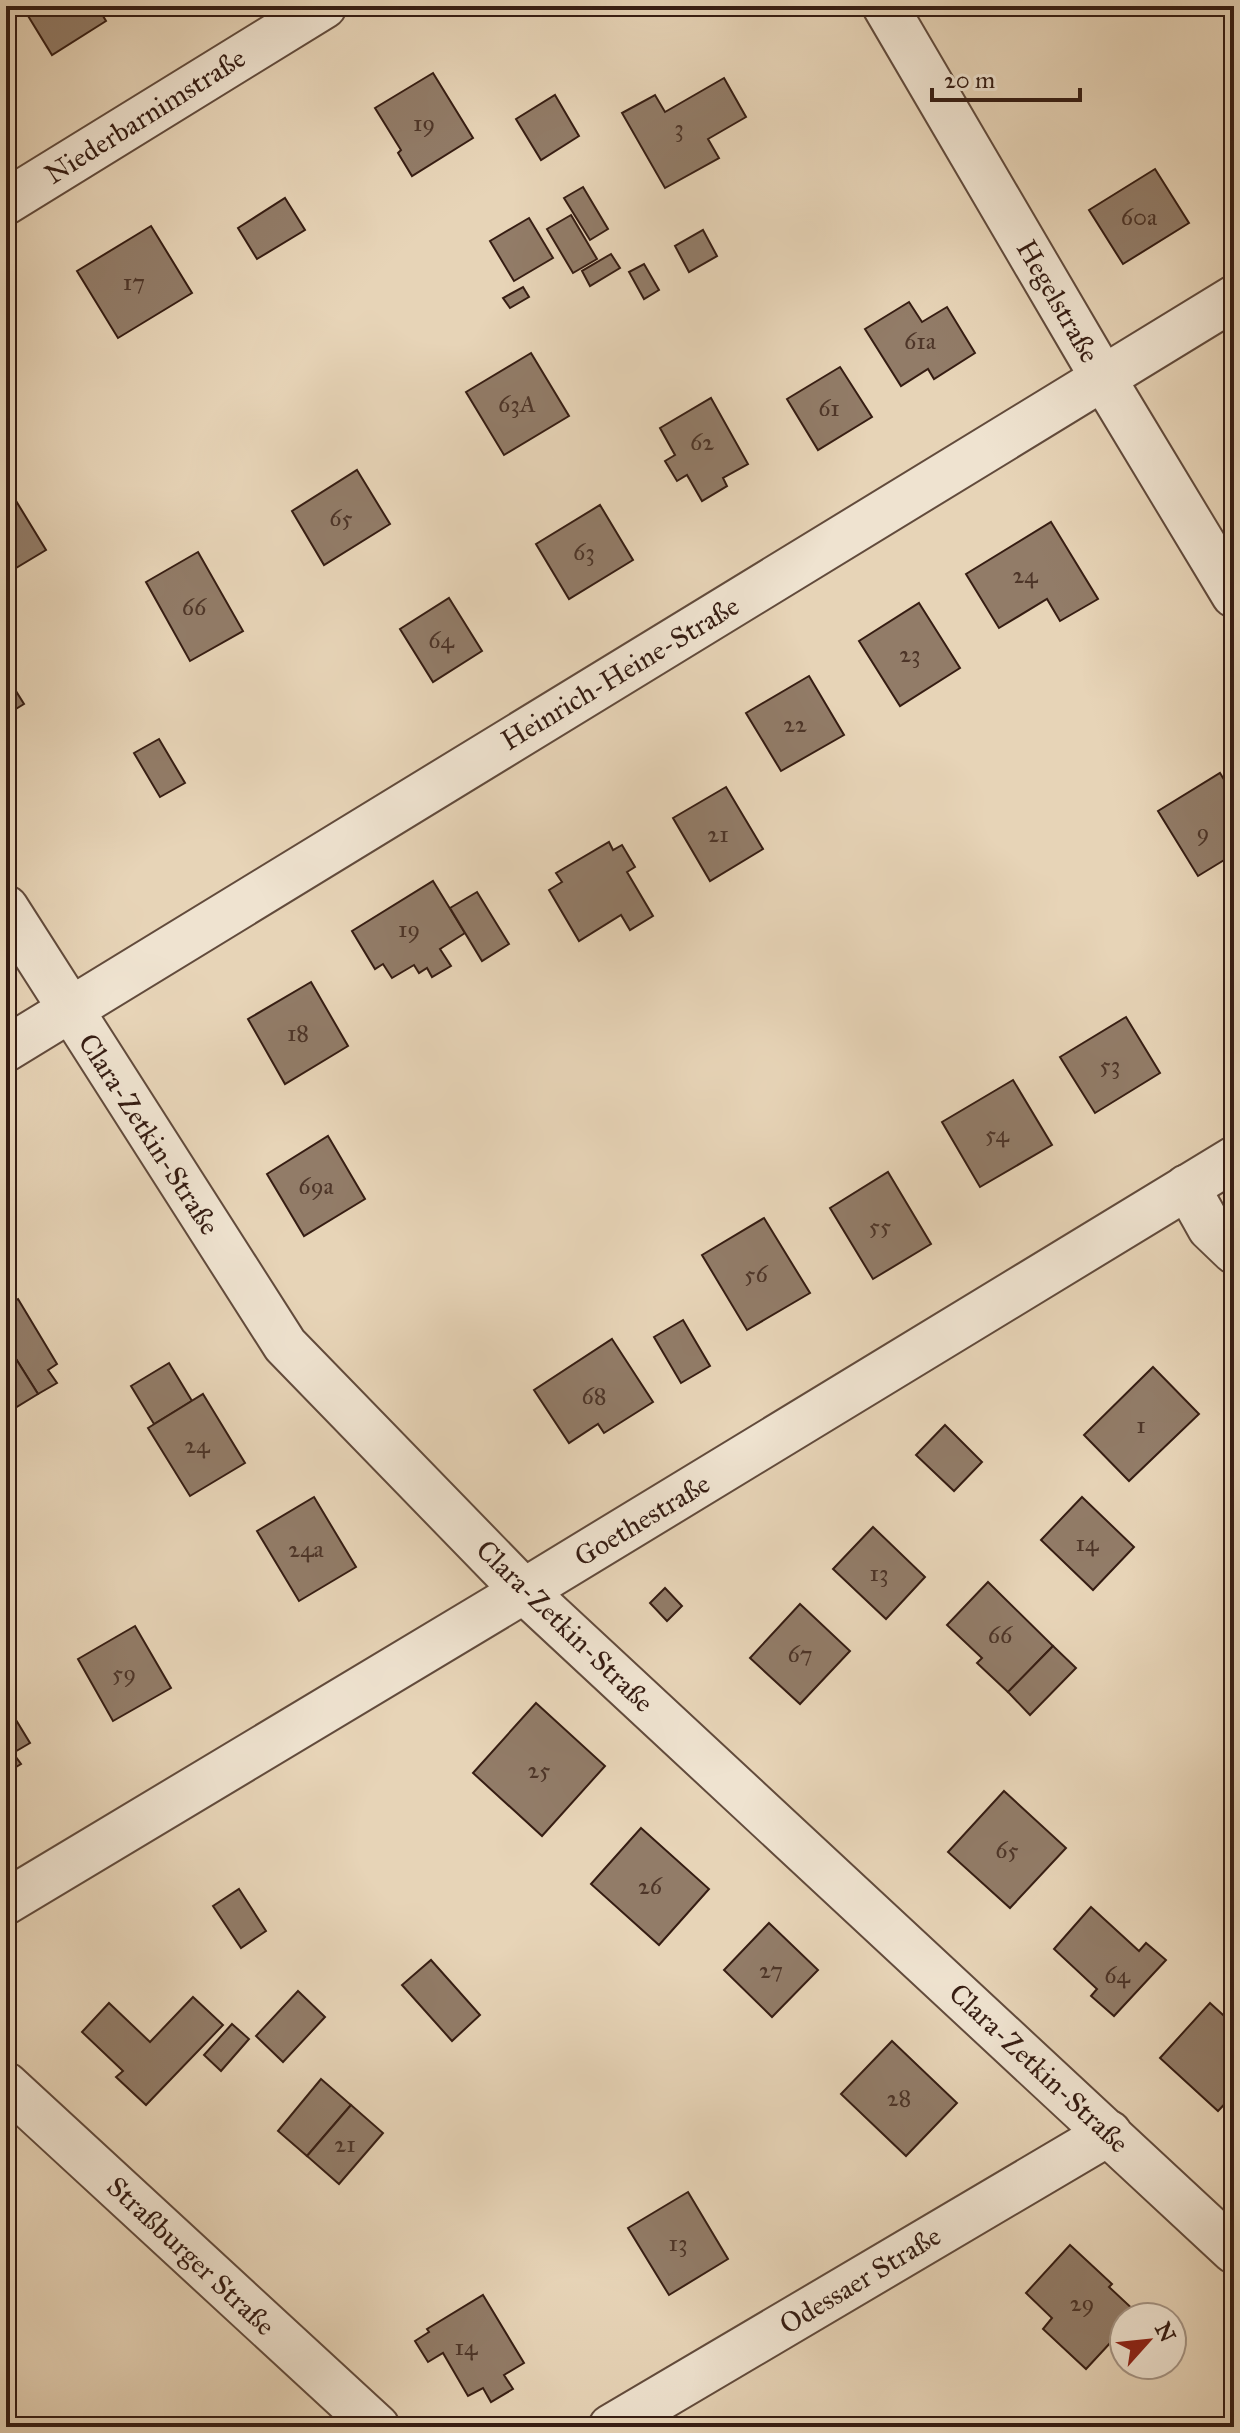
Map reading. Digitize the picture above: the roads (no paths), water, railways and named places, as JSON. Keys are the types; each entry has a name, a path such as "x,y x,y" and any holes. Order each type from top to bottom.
{"street":[{"name":"Niederbarnimstraße","path":"6,202 324,6"},
{"name":"Hegelstraße","path":"885,6 1234,595"},
{"name":"Heinrich-Heine-Straße","path":"6,1049 1234,298"},
{"name":"Clara-Zetkin-Straße","path":"6,908 285,1345 524,1591 1234,2251"},
{"name":"Goethestraße","path":"6,1902 1234,1159"},
{"path":"1187,1187 1210,1228 1234,1251"},
{"name":"Straßburger Straße","path":"6,2085 377,2427"},
{"name":"Odessaer Straße","path":"611,2427 1109,2133"}]}
